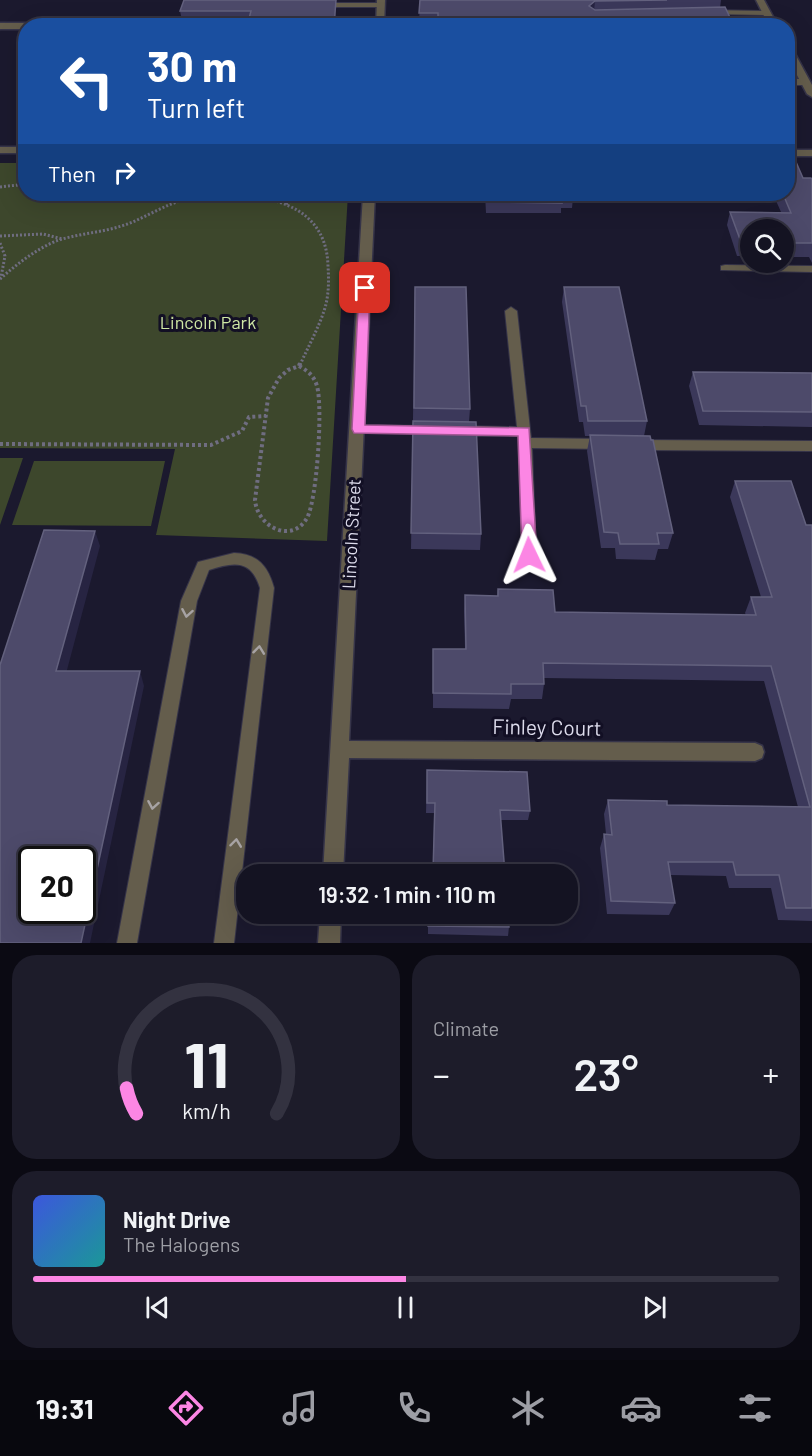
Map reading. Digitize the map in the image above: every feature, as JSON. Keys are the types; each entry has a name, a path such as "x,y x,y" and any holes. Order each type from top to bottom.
{"street":[{"path":"759,0 770,18"},
{"path":"380,18 381,2"},
{"path":"0,26 18,26"},
{"path":"795,63 812,94"},
{"path":"0,150 18,150"},
{"path":"795,151 812,153"},
{"name":"Lincoln Street","path":"333,864 369,201"},
{"name":"Finley Court","path":"339,749 755,752"},
{"path":"329,943 330,924"}],"lane":[{"path":"314,5 381,2"},
{"path":"700,13 767,13"},
{"path":"795,82 805,82"},
{"path":"725,268 812,269"},
{"path":"511,311 525,438 529,555"},
{"path":"358,429 525,438 812,446"},
{"path":"127,943 189,600 203,566 228,558 251,561 263,572 267,588 224,943"}],"path":[{"path":"0,187 18,185"},
{"path":"0,278 37,250 64,239 120,227 183,201"},
{"path":"268,201 286,204 304,213 313,221 328,255 329,288 324,311 299,366 281,374 274,383 268,398 255,512 261,521 270,527 286,530 299,526 310,510 321,412 315,380 311,374 299,366"},
{"path":"286,204 291,201"},
{"path":"0,236 43,234 64,239"},
{"path":"0,243 5,256 0,278"},
{"path":"0,444 211,445 242,431 249,417 266,416"}],"green space":[{"name":"Lincoln Park","path":"0,163 18,163 18,201 348,201 327,541 156,535 175,449 0,448"},
{"path":"0,458 23,458 0,525"},
{"path":"34,461 165,461 151,526 12,525"}],"building":[{"path":"184,0 336,0 335,18 249,18 251,11 180,11"},
{"path":"420,0 667,0 595,1 589,6 595,10 725,7 730,18 438,18 438,13 419,13"},
{"path":"795,162 803,178 812,179 812,243 794,243 794,219 740,219 740,239 730,212 791,213 786,201 795,201"},
{"path":"562,201 562,203 487,202"},
{"path":"415,287 466,287 470,409 414,408"},
{"path":"564,287 619,287 647,421 588,421 586,406 581,406"},
{"path":"693,372 812,373 812,412 703,411"},
{"path":"413,421 476,422 481,534 411,533"},
{"path":"590,435 650,436 653,440 673,533 657,533 659,544 620,544 618,533 604,532"},
{"path":"735,481 791,481 806,525 812,525 812,908 786,908 779,875 736,875 733,862 668,862 675,903 611,901 604,834 612,835 608,800 667,801 667,805 810,807 771,666 543,663 544,684 511,684 511,694 433,693 433,649 466,649 465,595 498,596 498,589 553,590 555,612 756,615 751,597 772,597"},
{"path":"44,530 95,531 56,671 140,671 96,874 96,846 18,846 18,924 85,924 81,943 0,943 0,665"},
{"path":"427,770 527,772 530,811 500,810 504,864 433,864 435,803 427,803"},
{"path":"428,924 509,924 509,927 428,926"}],"route":[{"path":"365,288 358,429 524,432 529,555"}]}
